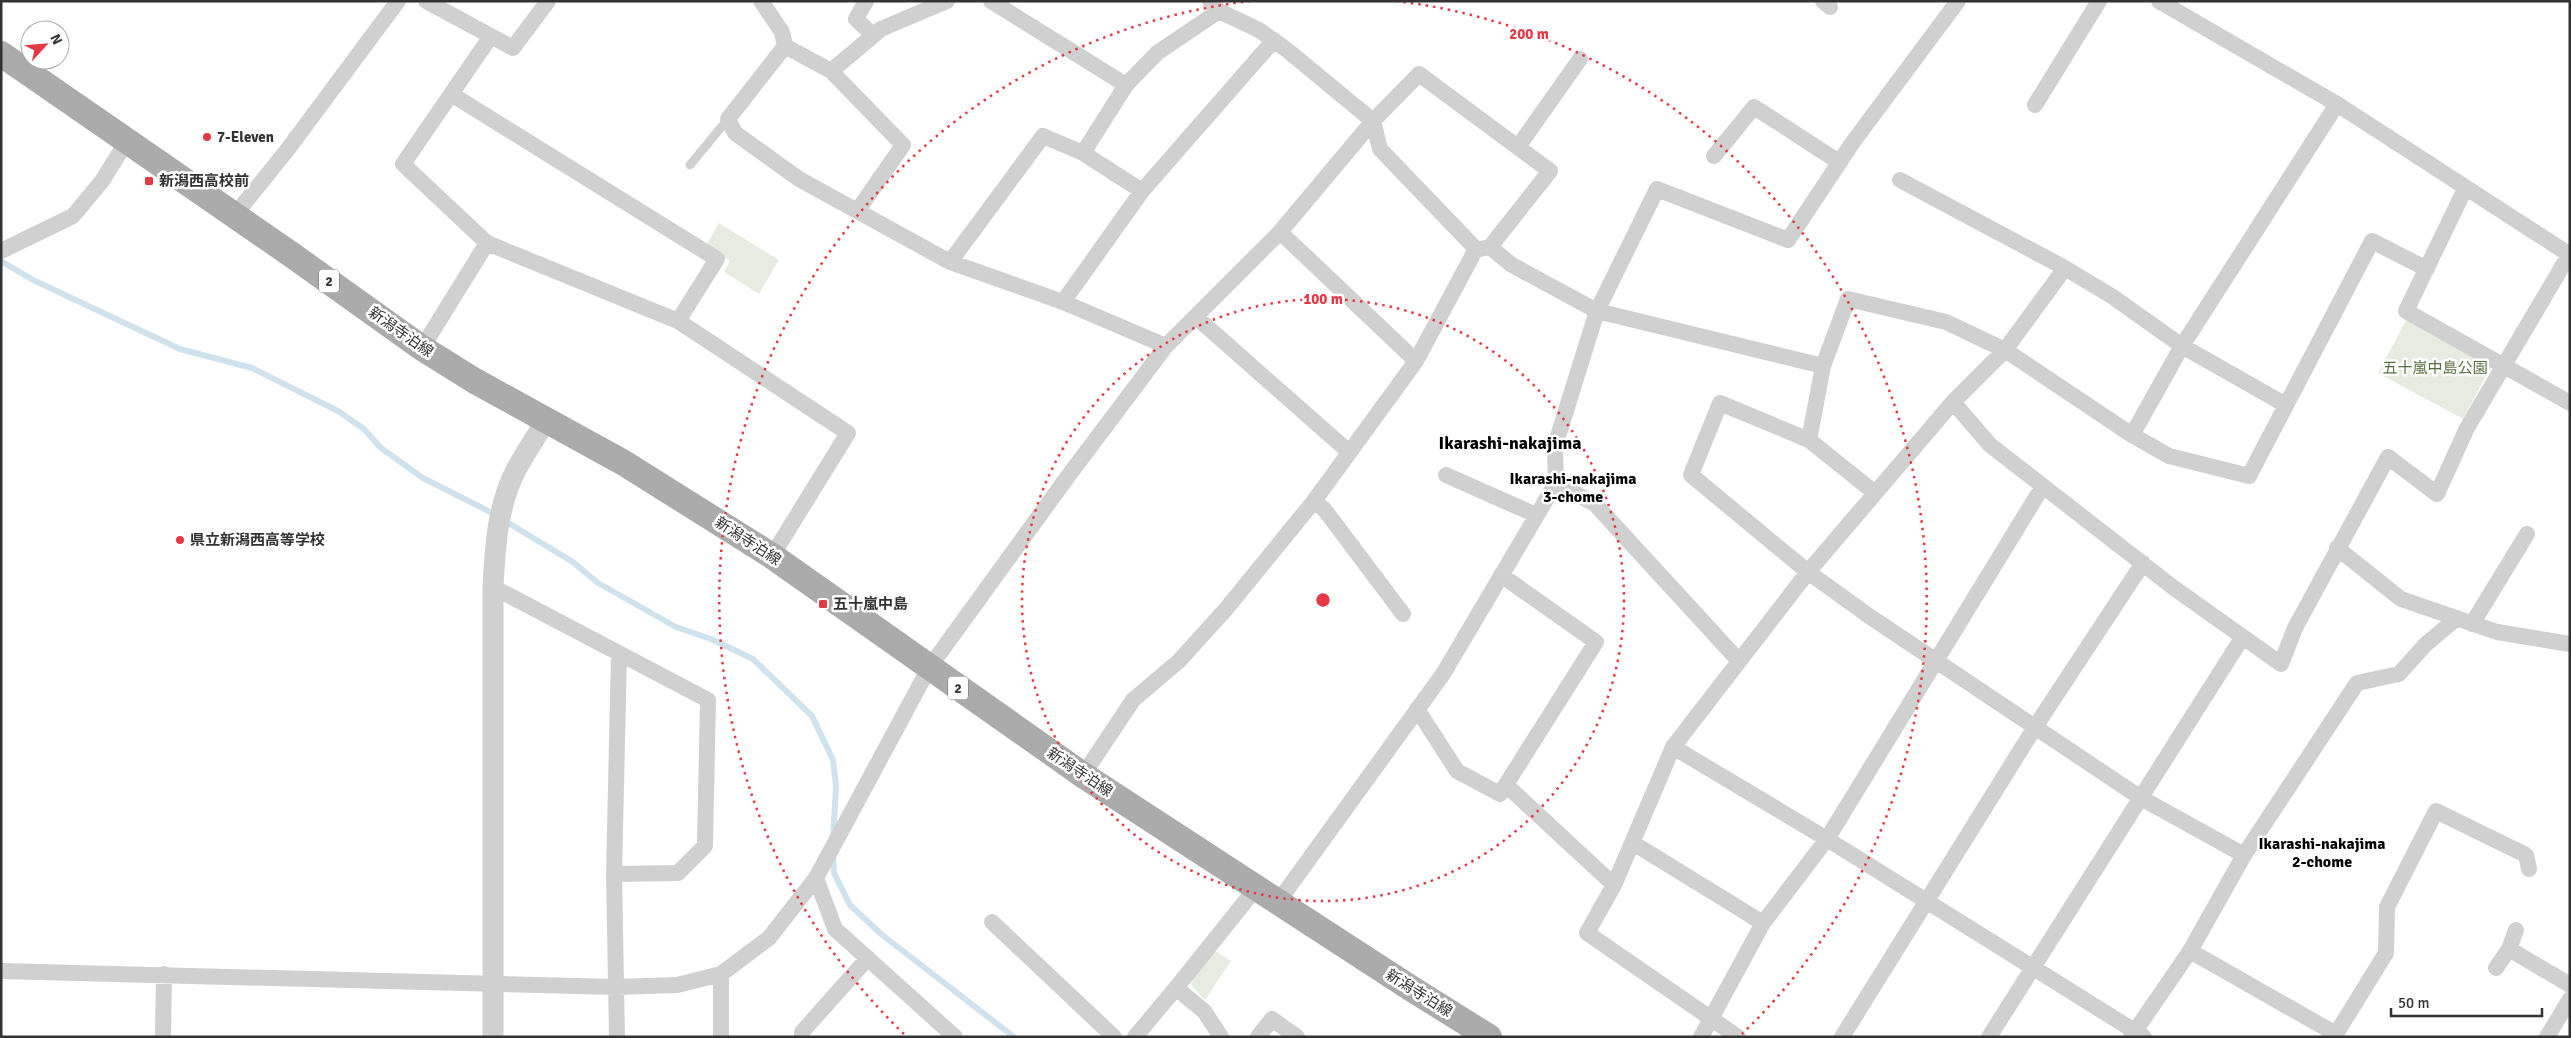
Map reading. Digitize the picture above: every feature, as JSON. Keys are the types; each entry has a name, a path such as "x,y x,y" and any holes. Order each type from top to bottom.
{"main road":[{"name":"新潟寺泊線","path":"1,54 292,255 422,348 546,421 624,463 772,556 1084,775 1412,990 1489,1037"}],"street":[{"path":"426,1 513,48 548,1"},
{"path":"761,1 782,32 785,46 830,71 903,145 858,210"},
{"path":"866,1 856,19 873,35"},
{"path":"830,71 881,29 947,1"},
{"path":"991,1 1126,85"},
{"path":"1278,902 1443,674 1556,483 1555,446 1597,312 1657,189 1788,240 1839,162 1958,1"},
{"path":"2035,106 2100,1"},
{"path":"1953,402 1990,445 2242,638 2281,664 2295,628 2388,457 2437,494 2467,428 2503,364 2570,255 2465,189 2337,104 2159,1"},
{"path":"234,216 288,149 396,2"},
{"path":"1083,153 1126,85 1157,53 1214,6 1274,40 1373,121 1380,149 1483,248 1597,312 1823,366"},
{"path":"491,36 403,164 488,242 678,321 848,433 772,556"},
{"path":"1063,302 1142,191 1274,40"},
{"path":"785,46 728,119 734,133 799,179 950,262 1063,302 1166,346"},
{"path":"1518,147 1580,59"},
{"path":"1,971 616,987 677,985 722,974 769,938 816,878 929,668 1166,346 1280,232 1373,121 1419,74 1550,171 1483,248 1416,361 1314,501 1226,609 1179,661 1134,700 1084,775"},
{"path":"451,94 717,259 678,321"},
{"path":"2132,435 2182,346 2337,104"},
{"path":"1714,156 1754,107 1839,162"},
{"path":"950,262 1043,136 1083,153 1142,191"},
{"path":"1,252 73,216 102,181 127,141"},
{"path":"1900,180 2066,268 2113,297 2182,346 2286,405"},
{"path":"2465,189 2406,311 2570,403"},
{"path":"1280,232 1416,361"},
{"path":"1809,440 1823,366 1848,299 1946,322 2004,350 2132,435 2169,456 2249,476 2372,241 2427,269"},
{"path":"422,348 488,242"},
{"path":"1738,1037 1587,933 1614,885 1673,747 1808,572 1953,402 2004,350 2066,268"},
{"path":"1196,317 1349,452"},
{"path":"1875,493 1809,440 1720,403 1691,475 1808,572 1936,661 2141,798 2244,855"},
{"path":"493,1037 493,588 495,546 503,504 514,474 546,421"},
{"path":"1446,476 1536,515"},
{"path":"1556,483 1595,504 1739,661"},
{"path":"1701,1037 1712,1020 1763,923 1827,839 2044,486"},
{"path":"1314,501 1324,509 1403,614"},
{"path":"2472,624 2527,534"},
{"path":"2337,548 2401,599 2496,632 2570,644"},
{"path":"1842,1037 2035,727 2143,563"},
{"path":"1418,709 1457,771 1500,794 1596,642 1501,575"},
{"path":"493,588 708,700 705,846 678,873 614,874"},
{"path":"1673,747 1827,839 2137,1035 2190,951 2244,855 2357,682 2399,674 2424,645 2457,618"},
{"path":"1989,1037 2242,638"},
{"path":"617,1037 614,874 619,654"},
{"path":"1506,785 1614,885"},
{"path":"2190,951 2337,1036 2386,953 2387,907 2436,812 2526,854 2528,869"},
{"path":"1633,843 1763,923"},
{"path":"816,878 835,929 955,1037"},
{"path":"1135,1037 1256,888"},
{"path":"992,922 1114,1037"},
{"path":"2496,968 2509,949 2516,930"},
{"path":"2509,949 2570,985"},
{"path":"802,1037 802,1032 868,958"},
{"path":"163,1037 164,974"},
{"path":"722,974 722,1037"},
{"path":"1176,988 1204,1011 1221,1037"},
{"path":"2547,1037 2570,999"},
{"path":"1258,1037 1272,1019 1297,1037"}],"lane":[{"path":"690,165 728,119"}],"green space":[{"path":"719,223 779,260 759,294 724,272 730,261 706,246"},
{"name":"五十嵐中島公園","path":"2408,317 2493,363 2463,419 2378,373"},
{"path":"1214,950 1231,961 1205,1000 1191,985 1197,969"}],"waterway":[{"path":"1,261 33,280 180,349 252,368 338,411 364,429 381,448 423,478 490,512 573,562 598,583 676,627 711,639 753,659 812,716 833,760 836,786 833,839"},
{"path":"833,856 834,873 850,905 881,934 1014,1037"}],"place":[{"name":"7-Eleven","path":"207,137"},
{"name":"新潟西高校前","path":"149,181"},
{"name":"県立新潟西高等学校","path":"180,540"},
{"name":"五十嵐中島","path":"823,604"}],"district":[{"name":"Ikarashi-nakajima","path":"1510,443"},
{"name":"Ikarashi-nakajima 3-chome","path":"1573,487"},
{"name":"Ikarashi-nakajima 2-chome","path":"2322,852"}]}
